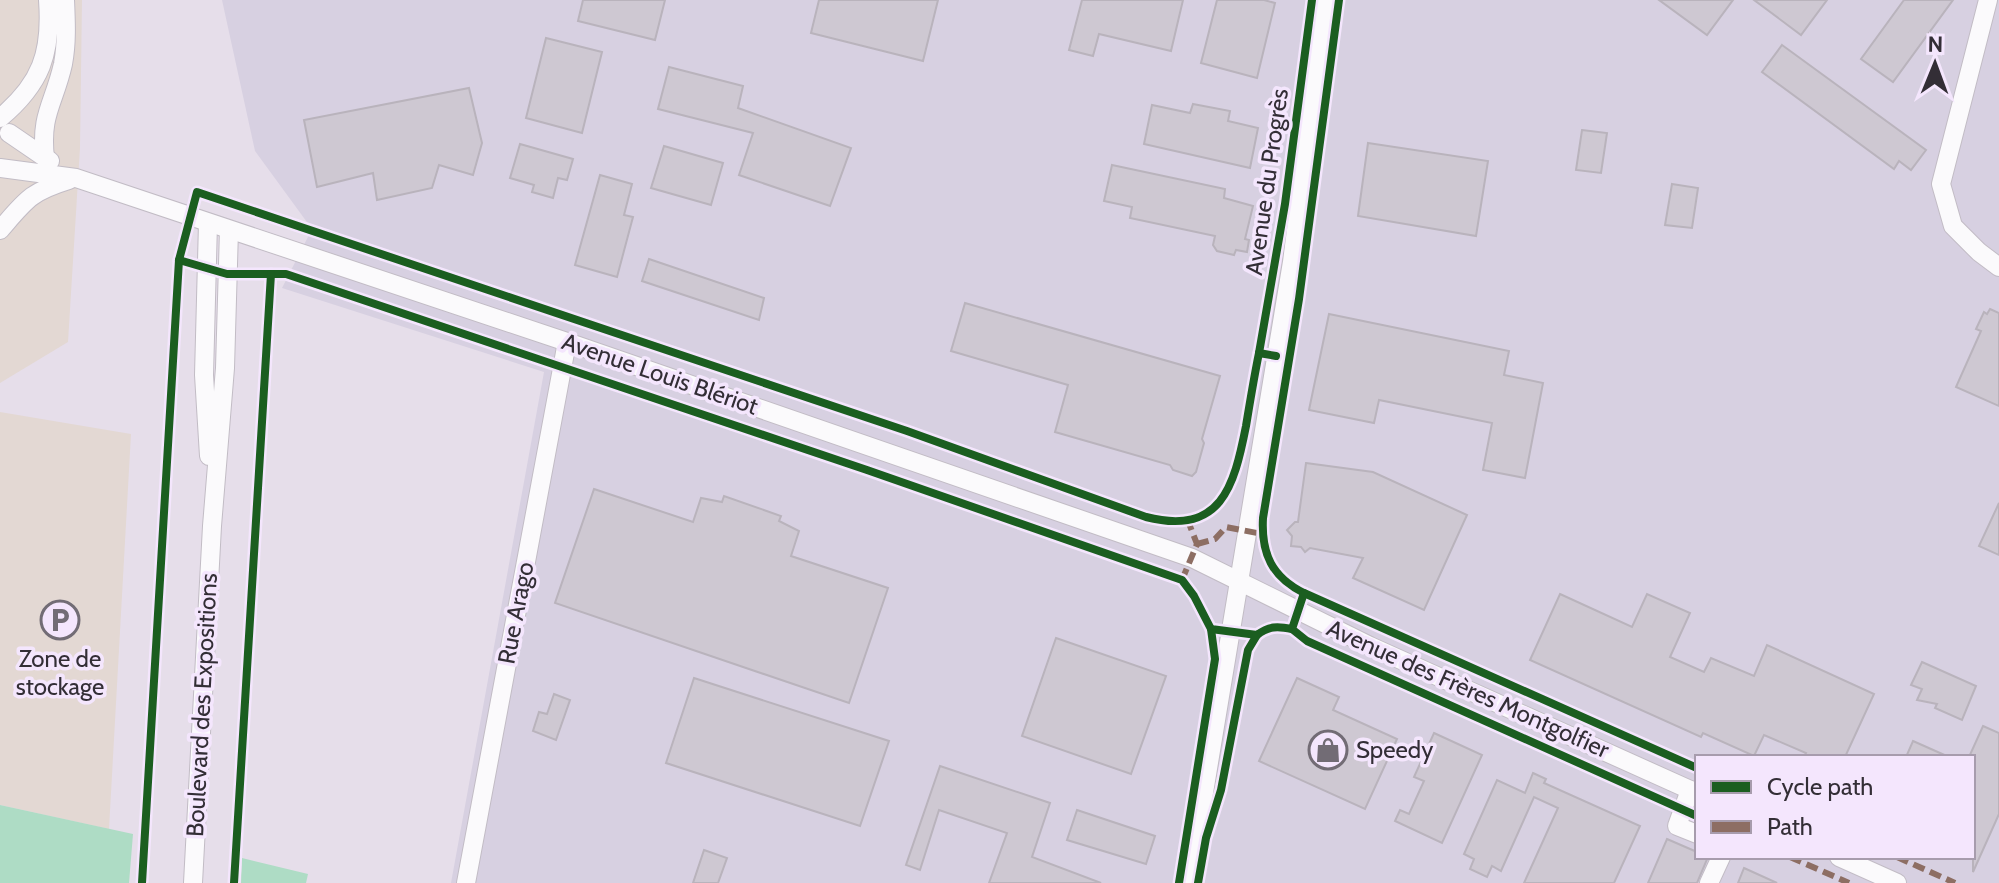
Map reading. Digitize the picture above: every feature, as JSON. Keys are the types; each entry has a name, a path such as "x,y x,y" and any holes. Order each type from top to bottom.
{"street":[{"path":"0,167 7,158 10,146 3,123 39,72 46,45 48,0"},
{"path":"45,158 45,114 62,69 65,50 65,0"},
{"name":"Avenue du Progrès","path":"1189,883 1292,262 1325,0"},
{"path":"1988,0 1941,184 1953,226 1999,267"},
{"name":"Avenue Louis Blériot","path":"3,123 45,158 76,178"},
{"name":"Avenue Louis Blériot","path":"0,167 76,178 567,342 1192,558 1241,581"},
{"path":"0,230 25,200 48,187 76,178"},
{"name":"Boulevard des Expositions","path":"208,223 204,375 212,526"},
{"name":"Boulevard des Expositions","path":"193,883 212,526 225,368 229,230"},
{"name":"Rue Arago","path":"466,883 567,342"},
{"name":"Avenue des Frères Montgolfier","path":"1241,581 1358,641 1694,792"},
{"path":"1694,792 1677,826 1695,833"},
{"path":"1709,883 1720,859"},
{"path":"1843,859 1897,883"}],"shaded area":[{"path":"0,0 82,0 80,148 68,342 0,383"},
{"path":"222,0 1999,0 1999,883 451,883 544,372 282,288 312,229 255,151"},
{"name":"Zone de stockage","path":"0,412 131,434 109,829 0,805"}],"green space":[{"path":"0,805 133,834 129,883 0,883"},
{"path":"242,858 308,874 306,883 241,883"}],"building":[{"path":"583,0 665,0 655,40 578,21"},
{"path":"819,0 938,0 923,61 811,33"},
{"path":"1082,0 1183,0 1171,51 1099,34 1093,56 1069,50"},
{"path":"1217,0 1264,0 1275,3 1257,78 1201,63"},
{"path":"1659,0 1733,0 1707,35"},
{"path":"1754,0 1827,0 1801,35"},
{"path":"1904,0 1953,0 1893,82 1861,59"},
{"path":"546,38 602,52 582,133 526,118"},
{"path":"1782,45 1926,150 1911,170 1899,161 1894,169 1762,72"},
{"path":"669,67 743,86 738,108 851,148 830,206 739,175 753,133 658,109"},
{"path":"469,88 482,143 473,175 439,165 432,188 377,200 373,173 317,187 304,120"},
{"path":"1193,104 1230,111 1228,121 1258,128 1250,168 1144,144 1152,105 1190,113"},
{"path":"1582,130 1607,133 1601,173 1576,170"},
{"path":"1368,143 1488,161 1476,236 1358,216"},
{"path":"520,144 573,159 567,180 558,178 553,198 532,192 534,185 510,178"},
{"path":"664,146 723,163 711,205 651,188"},
{"path":"1112,165 1225,189 1224,198 1253,206 1245,239 1249,240 1247,252 1236,250 1234,255 1217,251 1213,245 1215,236 1130,218 1132,207 1104,201"},
{"path":"600,175 632,184 624,215 633,217 617,277 575,265"},
{"path":"1672,184 1698,188 1692,228 1665,225"},
{"path":"649,259 764,298 759,320 642,281"},
{"path":"965,303 1220,376 1196,472 1192,476 1173,470 1170,465 1055,432 1068,385 951,351"},
{"path":"1990,309 1999,313 1999,406 1956,387 1981,331 1976,329 1984,312 1987,314"},
{"path":"1329,314 1509,351 1504,375 1543,383 1525,478 1483,470 1492,423 1379,400 1374,423 1309,410"},
{"path":"1306,463 1373,472 1467,515 1424,610 1353,578 1363,558 1310,548 1305,552 1301,547 1291,546 1292,536 1287,530 1298,522"},
{"path":"594,489 693,522 701,498 722,502 724,496 781,516 779,521 799,531 791,556 888,588 849,703 555,603"},
{"path":"1999,503 1999,555 1979,546"},
{"path":"1560,594 1632,627 1647,594 1690,613 1670,657 1704,672 1711,658 1754,676 1767,645 1874,694 1846,755 1805,755 1764,735 1752,755 1703,733 1701,737 1530,660"},
{"path":"1056,638 1166,676 1131,774 1022,736"},
{"path":"1922,662 1976,686 1962,720 1935,708 1937,704 1917,700 1922,689 1911,685"},
{"path":"694,678 889,741 860,826 666,763"},
{"name":"Speedy","path":"1297,678 1339,697 1333,710 1397,739 1365,809 1259,761"},
{"path":"554,694 570,700 556,740 533,731 539,712 547,714"},
{"path":"1983,726 1999,733 1999,814 1973,872 1975,755 1970,755"},
{"path":"1434,733 1482,755 1442,843 1395,821 1400,810 1409,814 1424,781 1414,777"},
{"path":"1913,741 1944,755 1907,755"},
{"path":"940,766 1050,803 1032,857 1101,883 989,883 1007,833 939,810 920,870 906,865"},
{"path":"1533,773 1546,779 1544,783 1640,826 1614,883 1524,883 1558,808 1534,797 1501,871 1492,866 1487,877 1470,869 1474,859 1464,854 1497,780 1525,793"},
{"path":"1077,810 1155,836 1146,864 1067,840"},
{"path":"1667,839 1695,851 1695,859 1707,859 1697,883 1648,883"},
{"path":"704,850 727,858 718,883 693,883"},
{"path":"1744,868 1777,883 1738,883"}],"marked path":[{"path":"1182,580 1197,544 1188,521"},
{"path":"1197,544 1215,539 1226,527 1262,534"},
{"path":"1795,859 1849,883"},
{"path":"1901,859 1955,883"}],"cycle path":[{"path":"1276,356 1259,353 1285,204 1312,0"},
{"path":"1339,0 1299,299 1263,518 1264,543 1271,563 1284,580 1304,593 1695,767"},
{"path":"142,883 179,260 197,192 907,431 1146,517 1171,521 1192,519 1207,513 1220,502 1229,487 1241,448 1259,353"},
{"path":"179,260 227,274 286,274 1182,580 1211,629 1257,635 1273,628 1292,629"},
{"path":"234,883 271,274"},
{"path":"1304,593 1292,629 1307,641 1695,815"},
{"path":"1179,883 1215,659 1211,629"},
{"path":"1198,883 1206,838 1221,790 1248,650 1257,635"}],"place":[{"name":"Zone de stockage","path":"60,620"},
{"name":"Speedy","path":"1328,750"}]}
